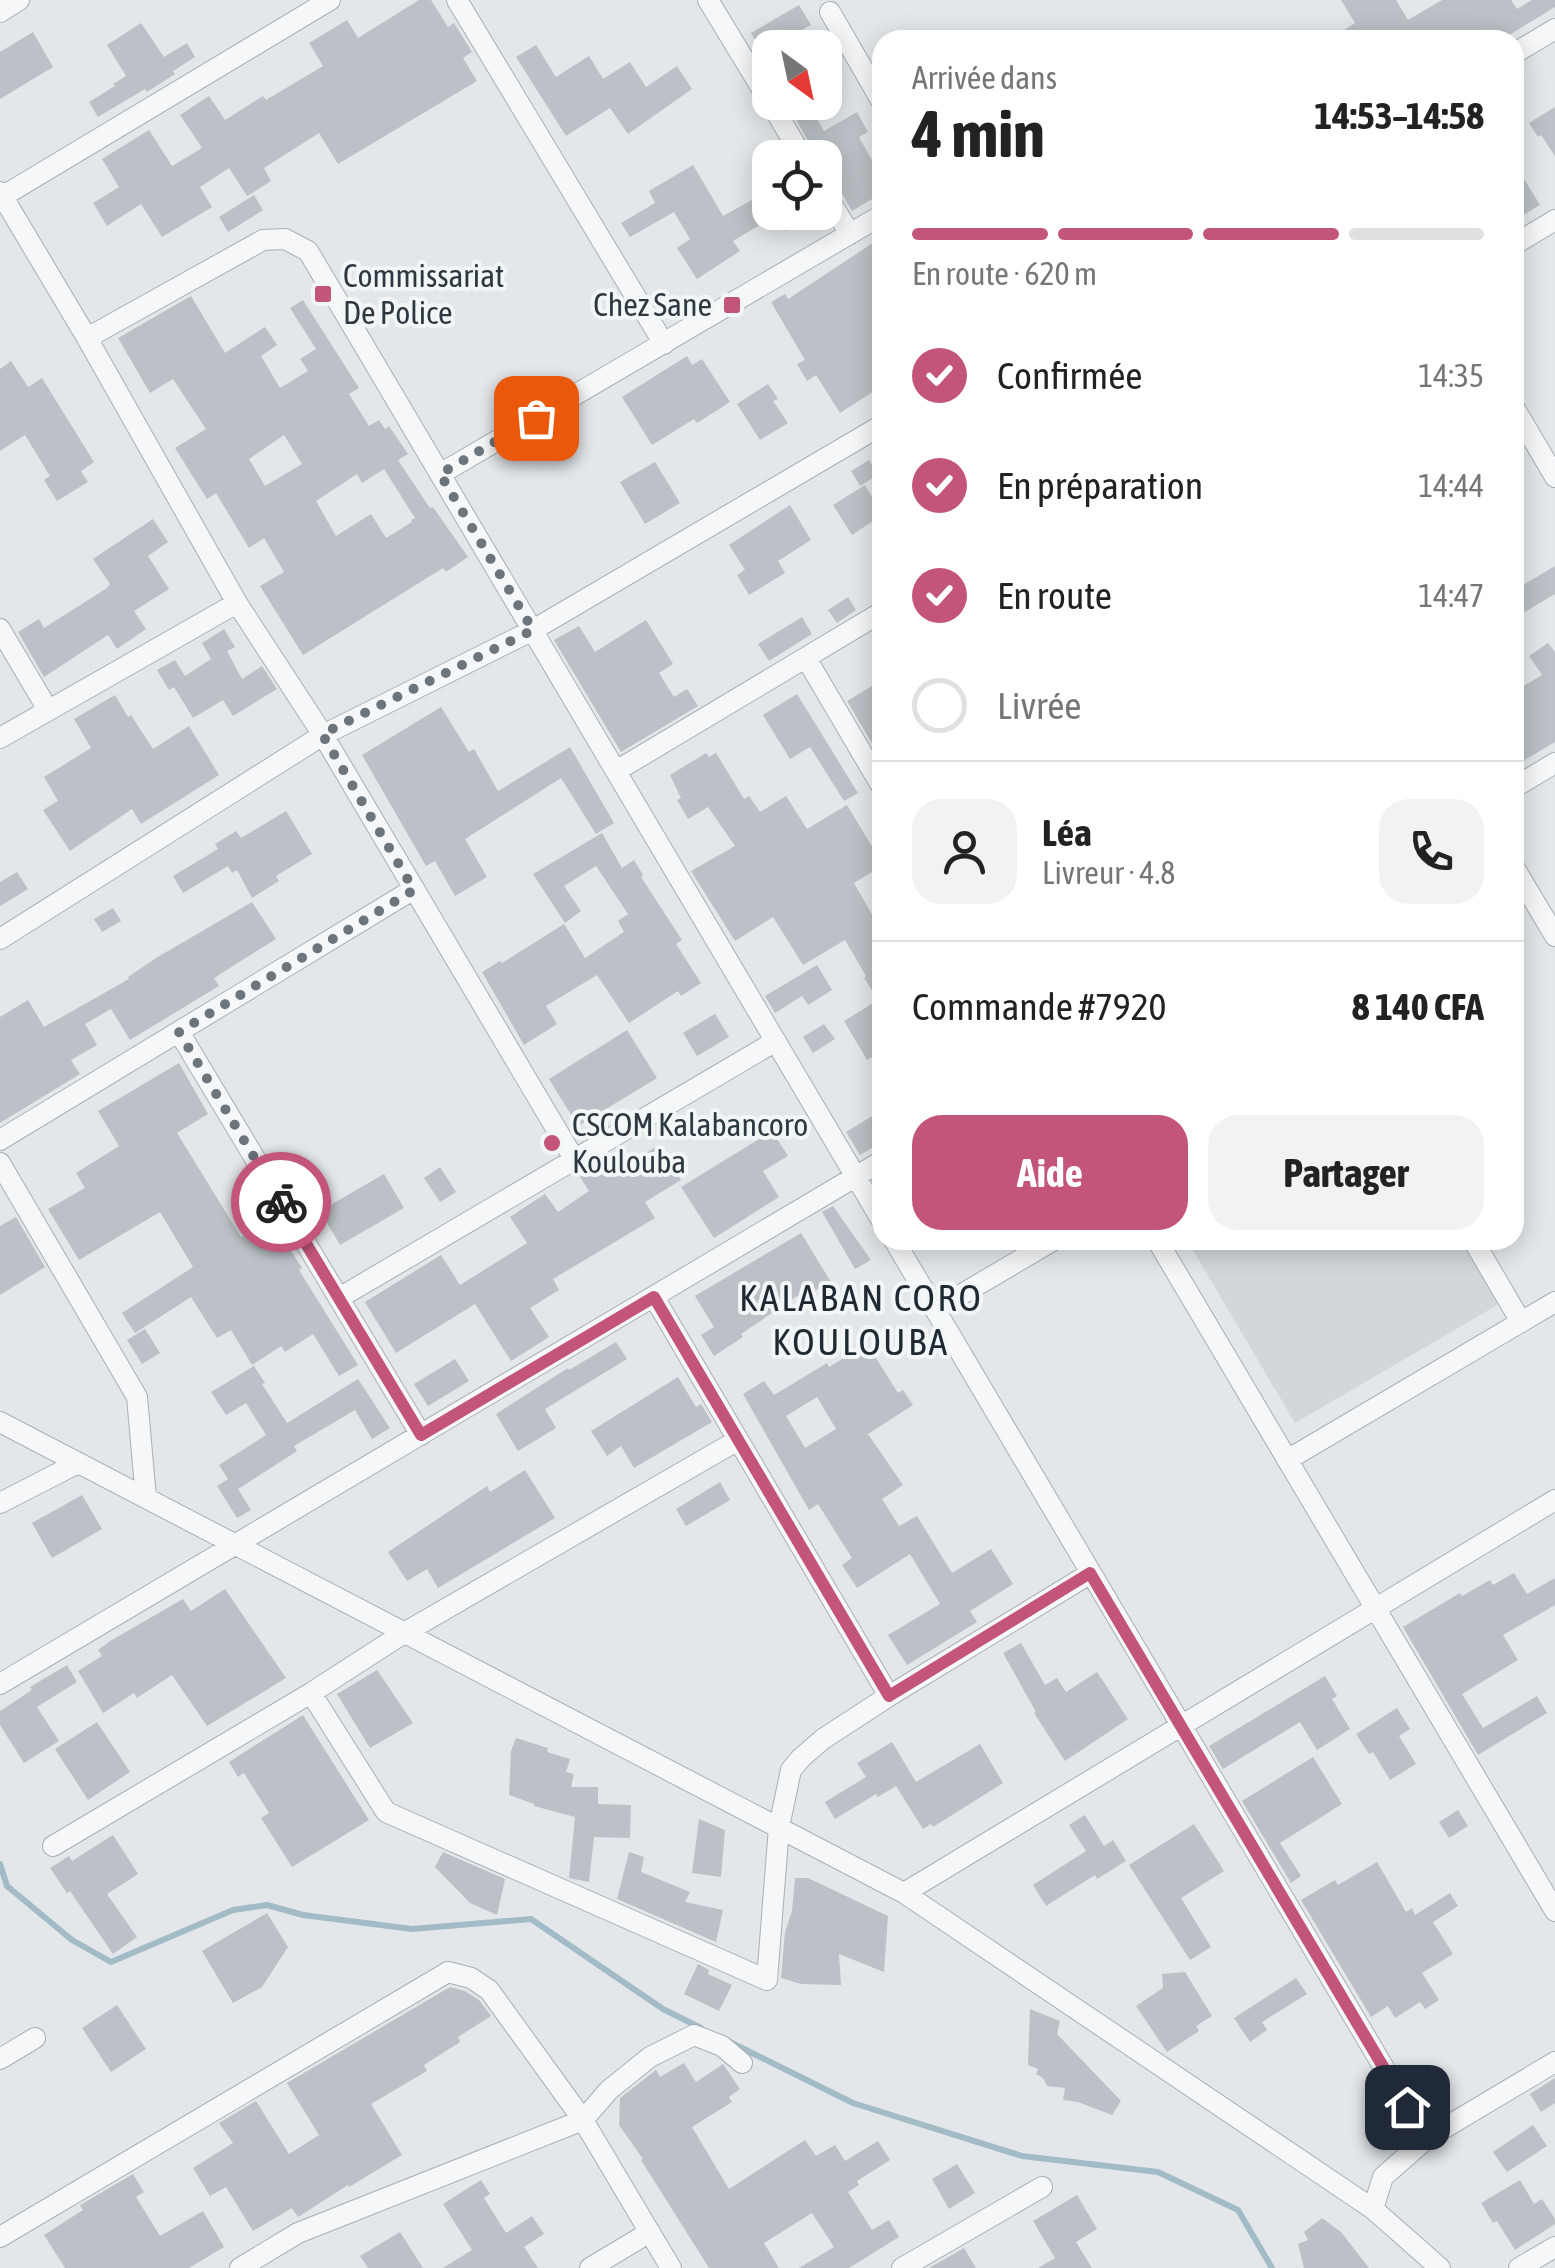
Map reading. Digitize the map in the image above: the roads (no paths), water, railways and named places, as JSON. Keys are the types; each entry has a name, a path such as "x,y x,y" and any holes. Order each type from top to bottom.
{"street":[{"path":"0,12 20,0"},
{"path":"330,0 1,195 237,603 322,734 574,1160"},
{"path":"457,0 664,344"},
{"path":"708,0 752,72"},
{"path":"830,12 872,85"},
{"path":"1524,47 1555,29"},
{"path":"1524,239 1555,220"},
{"path":"842,221 850,234"},
{"path":"440,474 872,221"},
{"path":"87,338 263,240 285,240 308,251 872,1204"},
{"path":"1524,424 1555,477"},
{"path":"0,939 322,734 533,630 872,431"},
{"path":"0,738 237,603"},
{"path":"616,772 872,618"},
{"path":"0,629 48,710"},
{"path":"806,658 872,771"},
{"path":"1524,782 1555,763"},
{"path":"1524,883 1555,936"},
{"path":"0,1140 414,890"},
{"path":"179,1032 421,1435"},
{"path":"338,1298 776,1041"},
{"path":"0,1163 137,1397 146,1498"},
{"path":"0,1684 872,1167"},
{"path":"900,1250 1426,2139"},
{"path":"935,1310 1037,1250"},
{"path":"1163,1250 1555,1911"},
{"path":"1479,1250 1521,1322"},
{"path":"654,1297 889,1696"},
{"path":"1288,1460 1555,1302"},
{"path":"0,1422 904,1893 1373,2209 1440,2268"},
{"path":"53,1846 312,1693 404,1633 738,1440"},
{"path":"0,1503 78,1463"},
{"path":"904,1893 1555,1500"},
{"path":"312,1693 386,1812 767,1980 778,1827 792,1770 800,1758 889,1696 1090,1573"},
{"path":"0,2237 448,1972 471,1978 488,1990 583,2120 671,2268"},
{"path":"240,2268 298,2234 583,2120 608,2090 650,2057 694,2036 722,2046 742,2063"},
{"path":"0,2059 35,2038"},
{"path":"1373,2209 1383,2177 1426,2139 1555,2062"},
{"path":"902,2268 1042,2186"},
{"path":"590,2268 650,2232"},
{"path":"1519,2268 1555,2247"}],"waterway":[{"path":"0,1864 7,1886 72,1940 111,1962 233,1910 267,1905 303,1915 412,1929 531,1919 663,2009 701,2028"},
{"path":"730,2042 853,2103 1022,2156 1158,2172 1238,2210 1272,2268"}],"place":[{"name":"Commissariat De Police","path":"323,294"},
{"name":"Chez Sane","path":"732,305"},
{"name":"CSCOM Kalabancoro Koulouba","path":"552,1143"}],"district":[{"name":"KALABAN CORO KOULOUBA","path":"861,1320"}]}
